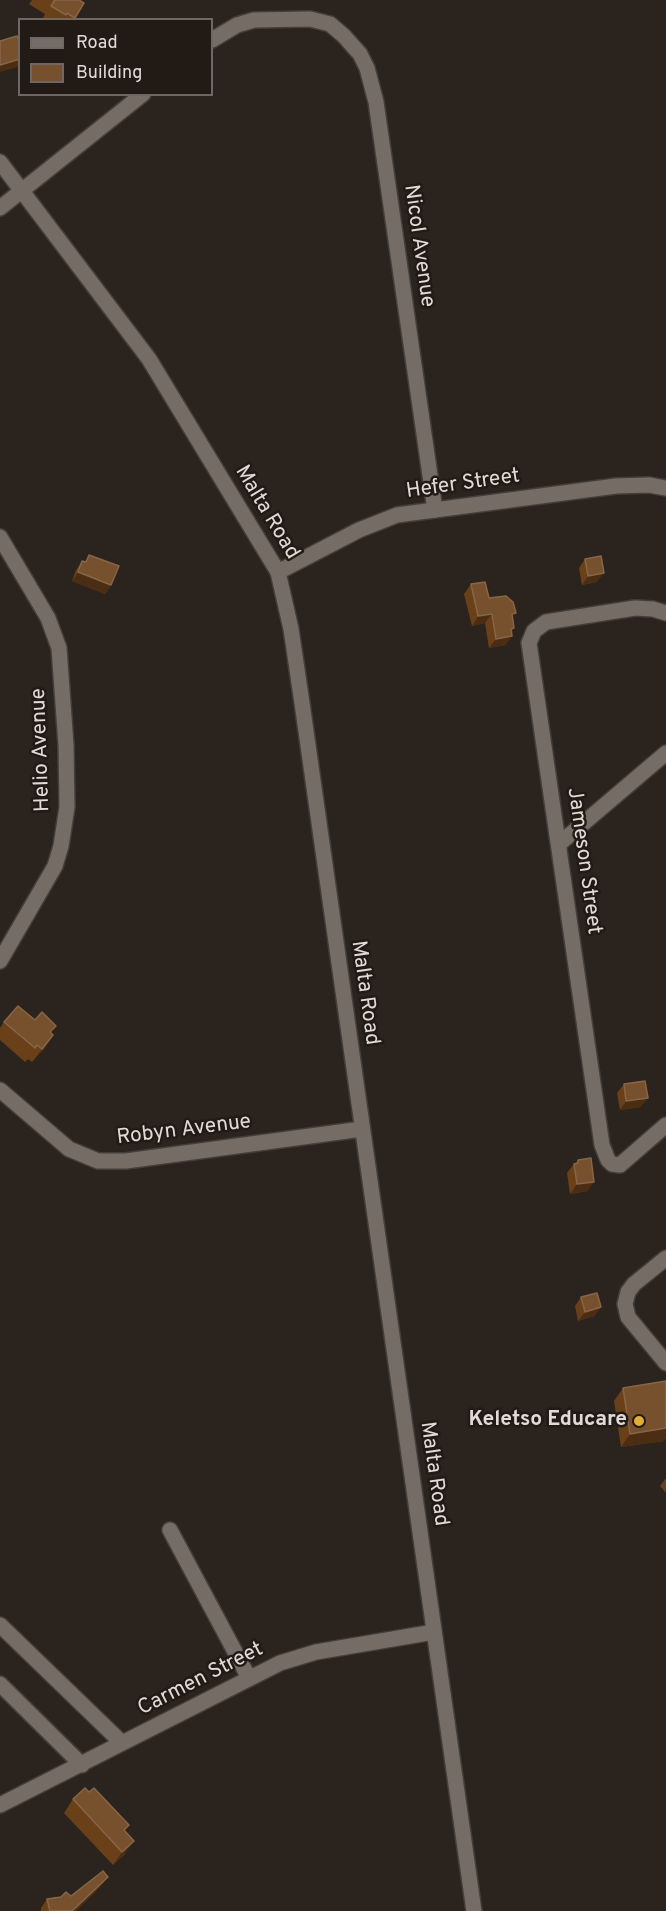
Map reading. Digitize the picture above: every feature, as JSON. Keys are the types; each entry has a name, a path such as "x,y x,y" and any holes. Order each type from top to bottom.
{"street":[{"name":"Nicol Avenue","path":"213,39 237,25 254,20 310,19 330,24 360,54 371,81 376,102 435,510"},
{"path":"0,208 140,96"},
{"name":"Malta Road","path":"0,162 149,359 278,572 291,629 302,703 474,1911"},
{"name":"Hefer Street","path":"278,572 380,521 397,515 616,486 642,485 666,488"},
{"name":"Helio Avenue","path":"0,537 14,557 48,618 58,648 66,745 67,807 63,837 55,866 0,961"},
{"name":"Jameson Street","path":"666,613 653,609 635,608 561,618 541,624 531,635 529,643 602,1145 608,1160 612,1164 620,1165 666,1125"},
{"path":"559,844 666,753"},
{"name":"Robyn Avenue","path":"0,1090 69,1149 98,1161 126,1161 362,1129"},
{"path":"666,1258 633,1284 625,1309 628,1317 666,1363"},
{"path":"170,1530 249,1678"},
{"path":"0,1625 122,1743"},
{"name":"Carmen Street","path":"0,1806 280,1663 316,1652 434,1632"},
{"path":"0,1684 82,1765"}],"building":[{"path":"55,0 79,0 84,3 75,18 51,6"},
{"path":"17,36 18,60 0,65 0,41"},
{"path":"89,555 119,566 111,585 78,572 82,561 86,562"},
{"path":"601,556 604,573 588,576 585,559"},
{"path":"485,582 489,598 506,596 513,602 516,613 512,614 514,628 511,629 512,636 496,639 492,614 478,616 471,584"},
{"path":"18,1006 35,1020 42,1012 56,1026 50,1032 53,1035 42,1049 37,1045 35,1048 4,1022"},
{"path":"645,1081 648,1098 626,1101 624,1084"},
{"path":"591,1158 594,1182 577,1184 574,1164 578,1163 578,1160"},
{"path":"597,1293 601,1307 585,1312 581,1297"},
{"path":"666,1381 666,1428 630,1434 623,1388"},
{"path":"85,1788 89,1792 94,1788 129,1825 124,1830 134,1841 122,1852 73,1799"},
{"path":"103,1871 108,1877 72,1911 50,1911 47,1899 61,1897 66,1892 71,1896"}],"place":[{"name":"Keletso Educare","path":"639,1421"}]}
